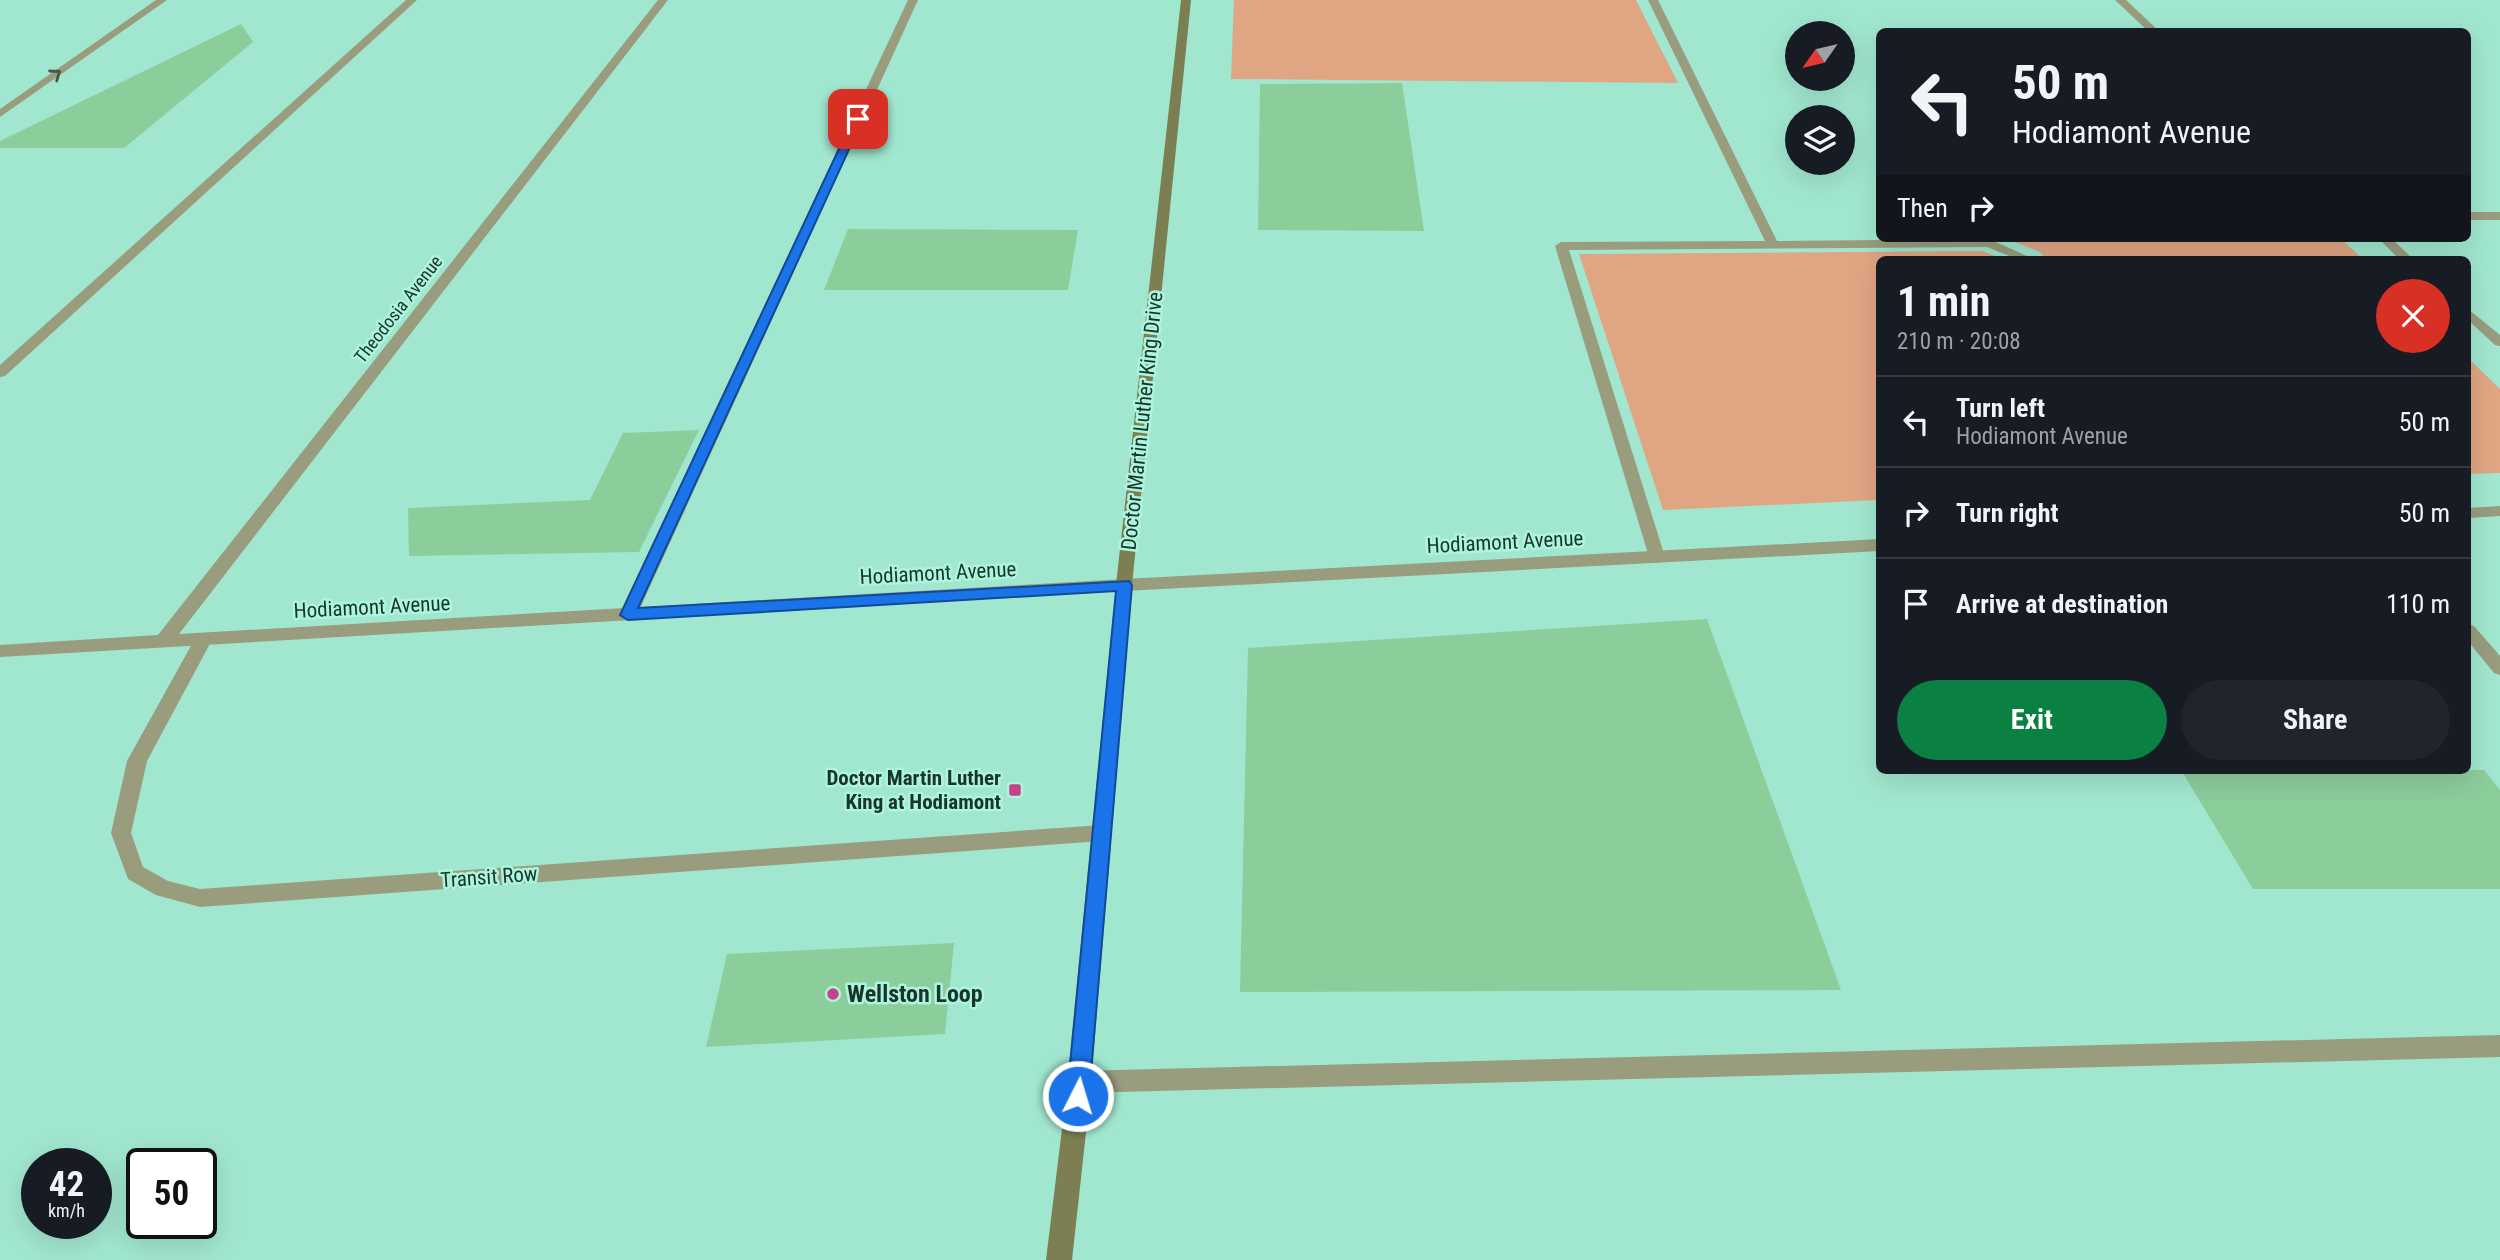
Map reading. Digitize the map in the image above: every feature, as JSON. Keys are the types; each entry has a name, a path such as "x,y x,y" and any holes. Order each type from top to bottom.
{"main road":[{"name":"Doctor Martin Luther King Drive","path":"1059,1260 1079,1082 1124,585 1186,0"}],"street":[{"path":"0,114 162,0"},
{"path":"0,373 412,0"},
{"name":"Theodosia Avenue","path":"163,642 663,0"},
{"path":"628,615 913,0"},
{"path":"1653,0 1772,243"},
{"path":"2120,0 2151,28"},
{"path":"2471,216 2500,216"},
{"path":"2388,242 2404,256"},
{"path":"1657,557 1561,246 1989,243 2021,256"},
{"path":"2471,316 2500,342"},
{"path":"2471,513 2500,511"},
{"name":"Hodiamont Avenue","path":"0,651 1124,585 1876,545"},
{"path":"2471,634 2500,668"},
{"name":"Transit Row","path":"203,640 137,761 121,833 135,873 163,889 200,898 1102,833"},
{"path":"1079,1082 2500,1046"}],"shaded area":[{"path":"1234,0 1636,0 1678,83 1231,79"},
{"path":"2015,242 2344,242 2360,256 2043,256"},
{"path":"1982,251 1995,256 1876,256 1876,500 1663,510 1579,254"},
{"path":"2471,361 2500,389 2500,473 2471,474"}],"building":[{"path":"241,24 253,42 124,148 0,148 0,141"},
{"path":"1402,83 1424,231 1258,230 1260,84"},
{"path":"848,229 1078,230 1068,290 824,290"},
{"path":"699,430 639,552 409,556 408,508 590,500 623,433"},
{"path":"1707,619 1841,990 1240,992 1248,648"},
{"path":"2471,770 2484,770 2500,790 2500,889 2253,889 2183,774 2471,774"},
{"name":"Wellston Loop","path":"954,943 945,1034 706,1047 727,954"}],"place":[{"name":"Doctor Martin Luther King at Hodiamont","path":"1015,790"},
{"name":"Wellston Loop","path":"833,994"}],"route":[{"path":"858,119 628,615 1124,585 1078,1096"}]}
